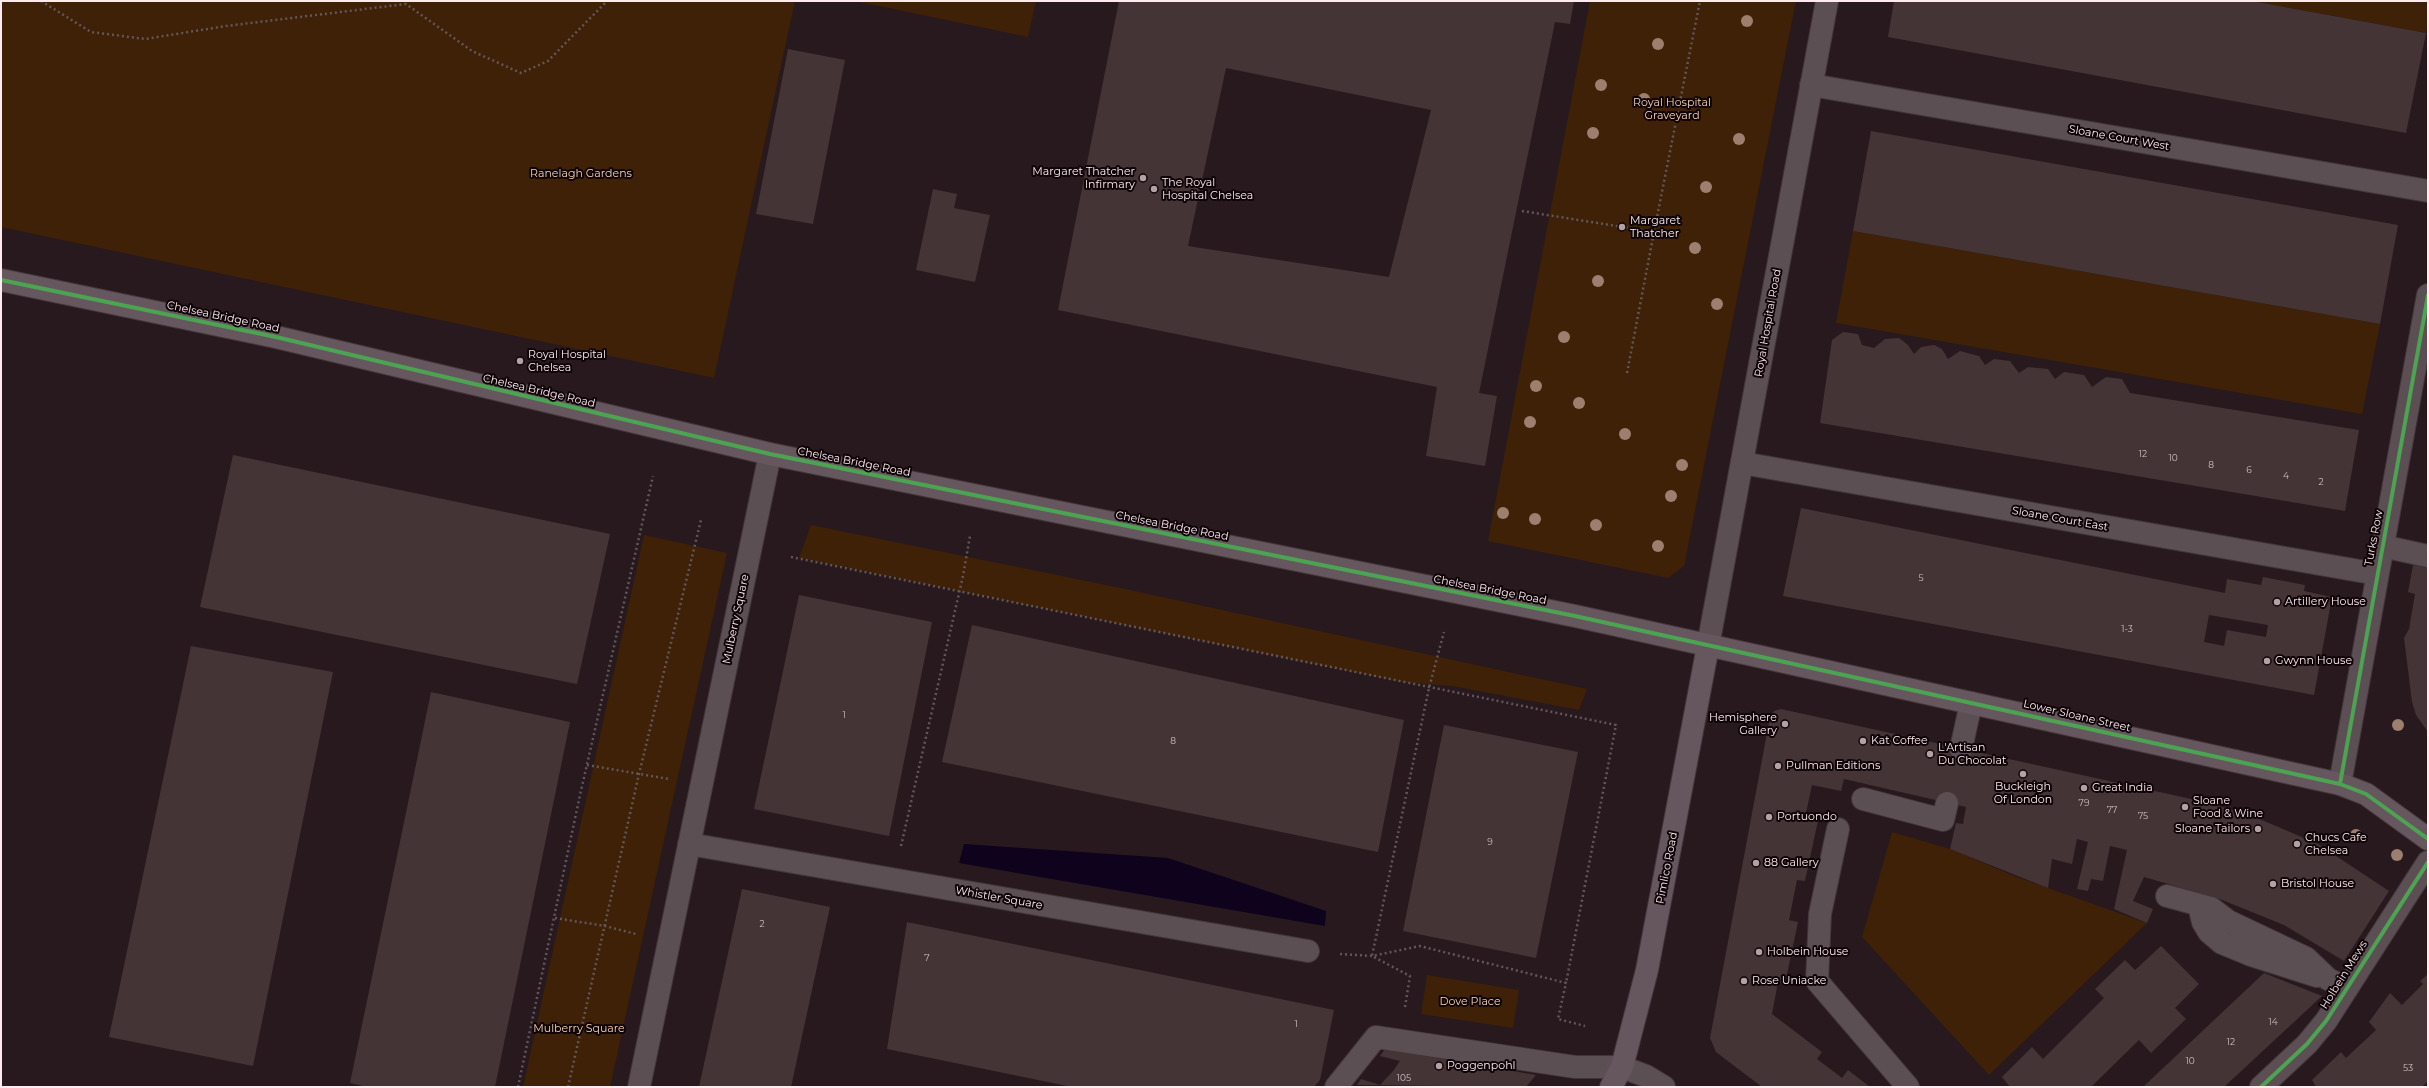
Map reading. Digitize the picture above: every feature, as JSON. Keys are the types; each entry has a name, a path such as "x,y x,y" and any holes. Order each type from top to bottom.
{"main road":[{"name":"Chelsea Bridge Road","path":"1,280 276,337 770,454 1567,615 1708,646"},
{"name":"Lower Sloane Street","path":"1708,646 2340,784 2366,794 2428,839"},
{"name":"Pimlico Road","path":"1611,1087 1622,1067 1649,962 1708,646"}],"street":[{"name":"Royal Hospital Road","path":"1708,646 1827,1"},
{"name":"Sloane Court West","path":"1811,85 2428,190"},
{"name":"Turks Row","path":"2340,784 2428,295"},
{"name":"Mulberry Square","path":"639,1087 770,454"},
{"name":"Sloane Court East","path":"1742,463 2377,574"},
{"path":"2382,546 2428,556"},
{"path":"1961,749 1971,703"},
{"path":"1863,799 1943,820 1947,803"},
{"path":"1838,829 1820,914 1818,980 1908,1087"},
{"name":"Whistler Square","path":"689,844 1308,951"},
{"name":"Holbein Mews","path":"2261,1087 2307,1044 2326,1021 2338,984 2428,862"},
{"path":"2167,896 2211,908 2228,921 2306,958 2338,984"},
{"path":"2201,914 2203,922 2209,932 2222,943 2251,955 2338,984"},
{"path":"1336,1087 1376,1037 1575,1067 1622,1067 1646,1076 1664,1087"}],"path":[{"path":"40,1 91,32 145,39 226,26 406,3 472,51 522,73 548,61 607,1"},
{"path":"1627,373 1700,1"},
{"path":"1522,210 1654,232"},
{"path":"518,1087 587,765 653,476"},
{"path":"568,1087 639,774 701,520"},
{"path":"894,880 960,590 970,536"},
{"path":"791,557 960,590 1616,726 1558,1019 1585,1026"},
{"path":"1372,956 1429,688 1444,632"},
{"path":"587,765 702,784"},
{"path":"554,918 605,926 669,942"},
{"path":"1308,951 1372,956 1420,946 1566,982"},
{"path":"1372,956 1410,976 1400,1041"}],"green space":[{"name":"Ranelagh Gardens","path":"1,1 795,1 714,378 1,227"},
{"path":"855,1 1036,1 1028,37"},
{"name":"Royal Hospital Graveyard","path":"1590,1 1796,1 1684,566 1668,578 1488,541"},
{"path":"2252,1 2428,1 2428,22 2426,33"},
{"path":"1853,231 2380,324 2362,414 1836,323"},
{"path":"811,525 1116,587 1587,689 1579,710 1452,686 1402,682 799,558"},
{"name":"Mulberry Square","path":"644,535 727,553 610,1087 523,1087"},
{"path":"1892,832 1950,849 2017,877 2147,923 1989,1075 1862,937"},
{"name":"Dove Place","path":"1427,975 1519,990 1513,1028 1421,1014"}],"shaded area":[{"path":"964,844 1168,858 1326,911 1325,926 959,863"}],"building":[{"name":"Margaret Thatcher Infirmary","path":"1119,1 1574,1 1570,24 1555,22 1479,393 1497,396 1485,466 1426,456 1437,387 1058,310","holes":["1226,68 1431,110 1389,277 1188,246"]},
{"path":"1894,1 2252,1 2426,33 2406,133 1888,37"},
{"path":"788,49 845,60 813,224 756,214"},
{"path":"1871,131 2398,225 2380,324 1853,231"},
{"path":"933,189 957,194 954,208 990,215 975,282 916,270"},
{"path":"1843,332 1858,334 1862,345 1874,348 1885,339 1899,338 1908,345 1914,354 1921,347 1934,345 1942,349 1948,359 1960,351 1979,356 1985,365 1994,359 2010,361 2019,373 2028,367 2048,369 2055,379 2064,372 2084,375 2092,387 2106,377 2122,379 2130,393 2359,430 2345,511 1820,423 1832,340"},
{"path":"233,455 610,534 577,684 200,607"},
{"path":"1801,508 2225,593 2227,579 2261,585 2263,577 2305,585 2304,591 2332,597 2314,695 1783,596","holes":["2209,615 2268,625 2266,637 2227,630 2224,646 2204,642"]},
{"path":"2413,565 2428,568 2428,732 2416,715 2412,702 2404,638 2409,629 2415,594 2408,592"},
{"path":"799,595 932,622 889,836 754,809"},
{"path":"972,625 1404,720 1378,852 942,762"},
{"path":"191,646 333,672 253,1066 109,1037"},
{"path":"431,692 570,722 495,1087 367,1087 350,1083"},
{"path":"1781,709 2205,802 2250,815 2318,844 2389,891 2344,961 2284,925 2217,898 2144,877 2133,901 2153,909 2147,923 2114,909 2127,850 2110,846 2103,881 2091,879 2088,891 2077,889 2088,842 2077,839 2072,864 2052,859 2048,888 1950,849 1956,823 1963,824 1966,807 1844,779 1841,791 1812,785 1806,813 1819,816 1805,881 1797,880 1789,920 1798,922 1785,984 1778,982 1772,1014 1822,1052 1817,1059 1842,1078 1848,1070 1870,1087 1762,1087 1716,1052 1710,1038 1770,717 1774,711"},
{"path":"1444,725 1578,752 1536,958 1403,931"},
{"path":"742,889 830,907 791,1087 699,1087"},
{"path":"907,922 1334,1010 1320,1080 1314,1087 1072,1087 887,1049"},
{"path":"2161,946 2199,984 2175,1008 2186,1019 2151,1053 2139,1040 2091,1087 2010,1087 2002,1077 2032,1047 2043,1059 2104,998 2095,989 2125,960 2135,970"},
{"path":"2264,973 2322,996 2224,1087 2143,1087"},
{"path":"2428,974 2428,1081 2422,1087 2316,1087 2312,1080 2341,1052 2346,1058 2376,1030 2369,1022 2390,993 2402,1005 2423,984 2420,981"},
{"name":"Poggenpohl","path":"1385,1049 1536,1075 1526,1087 1357,1085 1361,1079 1380,1085 1393,1071 1400,1061 1380,1056"}],"cycle path":[{"path":"1,280 276,337 770,454 1575,616 2340,784 2366,794 2428,839"},
{"path":"2340,784 2428,295"},
{"path":"2261,1087 2307,1044 2326,1021 2428,862"}],"place":[{"name":"Margaret Thatcher Infirmary","path":"1143,178"},
{"name":"The Royal Hospital Chelsea","path":"1154,189"},
{"name":"Margaret Thatcher","path":"1622,227"},
{"name":"Royal Hospital Chelsea","path":"520,361"},
{"name":"Artillery House","path":"2277,602"},
{"name":"Gwynn House","path":"2267,661"},
{"name":"Hemisphere Gallery","path":"1785,724"},
{"name":"Kat Coffee","path":"1863,741"},
{"name":"L'Artisan Du Chocolat","path":"1930,754"},
{"name":"Pullman Editions","path":"1778,766"},
{"name":"Buckleigh Of London","path":"2023,774"},
{"name":"Great India","path":"2084,788"},
{"name":"Sloane Food & Wine","path":"2185,807"},
{"name":"Portuondo","path":"1769,817"},
{"name":"Sloane Tailors","path":"2258,829"},
{"name":"Chucs Cafe Chelsea","path":"2297,844"},
{"name":"88 Gallery","path":"1756,863"},
{"name":"Bristol House","path":"2273,884"},
{"name":"Holbein House","path":"1759,952"},
{"name":"Rose Uniacke","path":"1744,981"},
{"name":"Poggenpohl","path":"1439,1066"}]}
